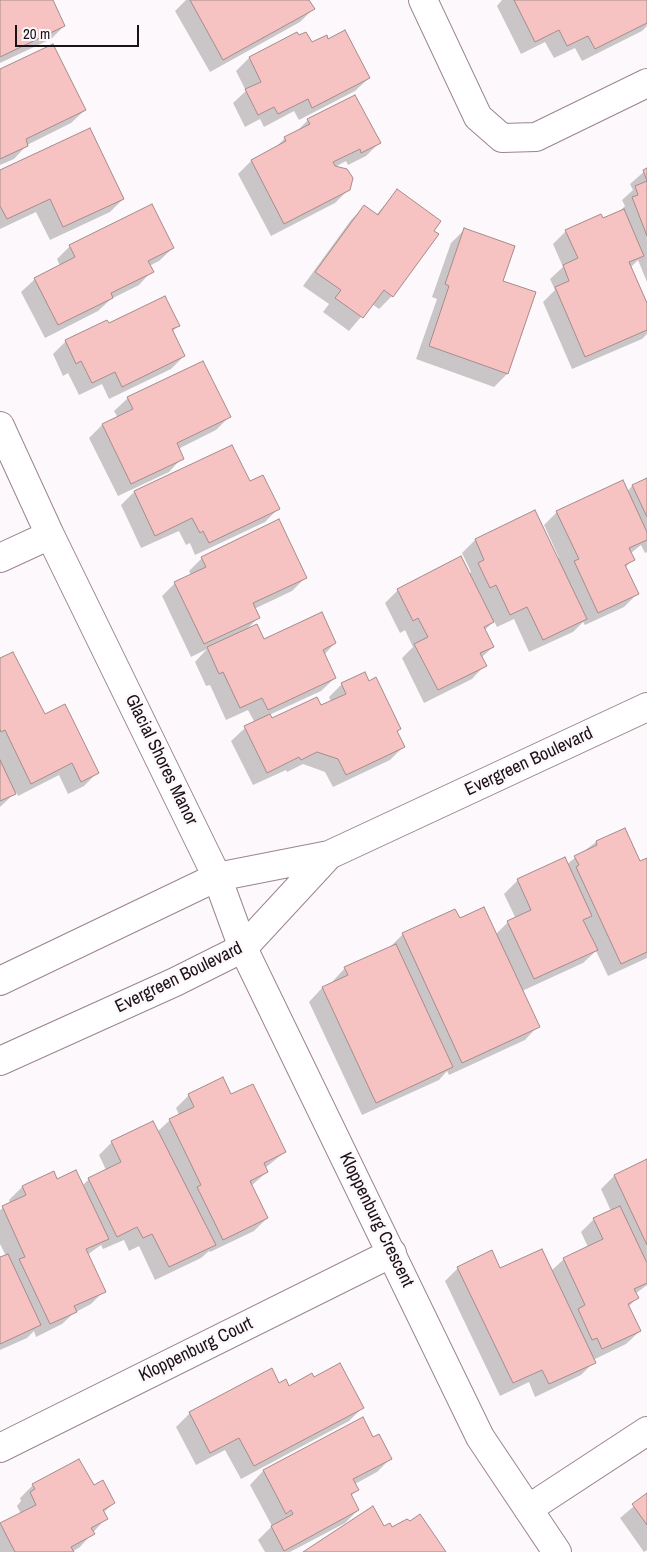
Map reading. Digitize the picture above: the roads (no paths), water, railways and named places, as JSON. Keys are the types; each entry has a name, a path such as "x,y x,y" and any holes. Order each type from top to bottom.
{"street":[{"path":"423,0 478,117 502,138 536,137 647,84"},
{"name":"Glacial Shores Manor","path":"0,426 50,535 217,877"},
{"path":"0,558 50,535"},
{"name":"Evergreen Boulevard","path":"217,877 329,855 647,707"},
{"name":"Evergreen Boulevard","path":"0,1061 175,982 243,948 329,855"},
{"path":"0,981 217,877"},
{"name":"Kloppenburg Crescent","path":"217,877 243,948 480,1437 557,1552"},
{"name":"Kloppenburg Court","path":"0,1448 392,1253"},
{"path":"528,1509 647,1431"}]}
